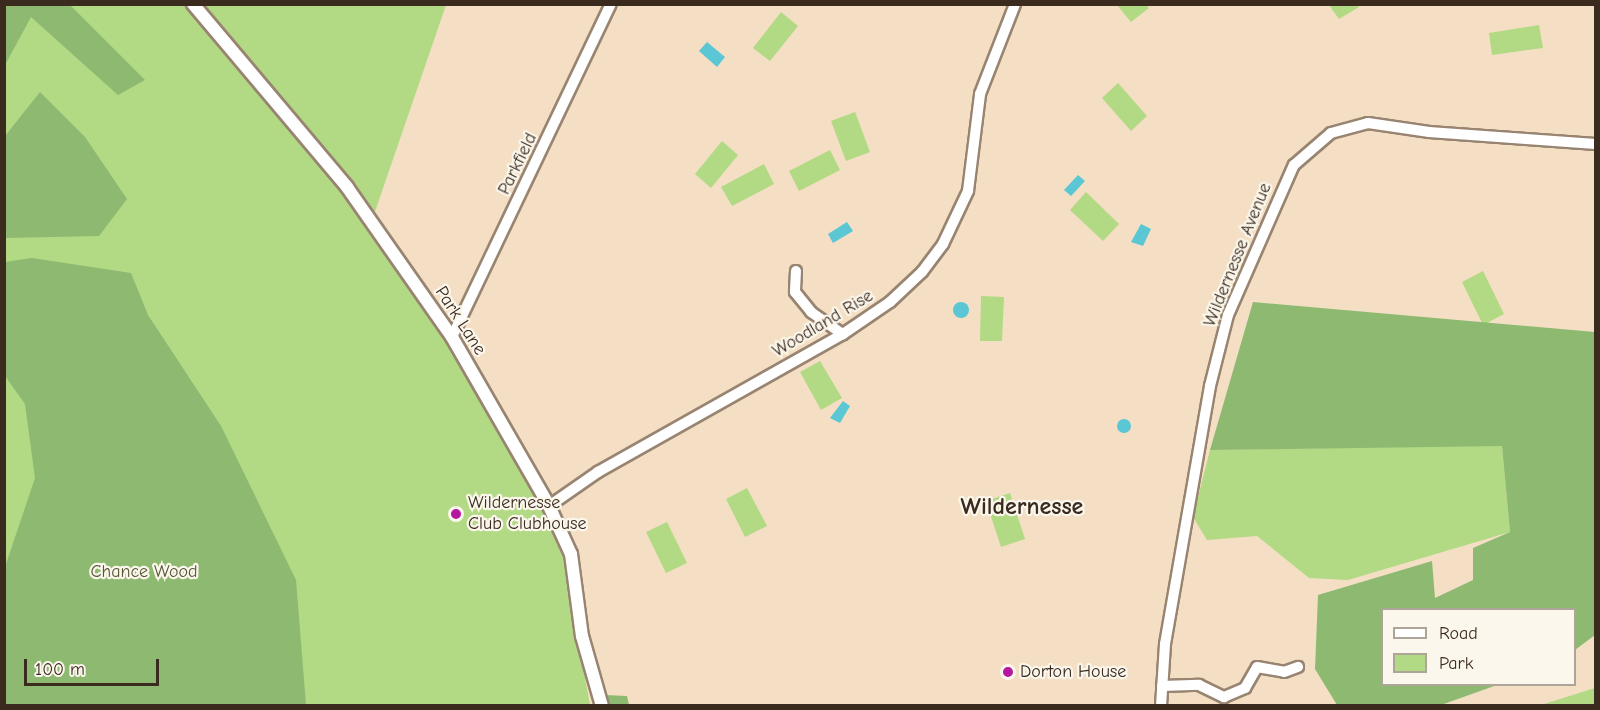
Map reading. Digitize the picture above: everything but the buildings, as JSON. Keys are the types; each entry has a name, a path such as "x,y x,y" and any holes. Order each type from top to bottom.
{"street":[{"name":"Park Lane","path":"193,4 346,187 452,337 549,506 571,554 582,636 602,705"},
{"name":"Parkfield","path":"452,337 611,4"},
{"name":"Woodland Rise","path":"549,506 598,472 843,334 890,302 922,272 943,244 968,191 980,94 1015,4"},
{"name":"Wildernesse Avenue","path":"1161,705 1190,483 1210,386 1228,315 1294,165 1331,133 1368,123 1429,132 1596,144"},
{"path":"796,271 795,292 811,312 843,334"},
{"path":"1162,686 1199,685 1224,697 1245,688 1257,667 1284,672 1298,667"}],"green space":[{"path":"5,4 70,5 145,80 118,95 31,17 5,65"},
{"path":"4,5 446,5 368,232 445,339 542,508 563,557 590,705 5,705"},
{"path":"1117,5 1146,5 1149,8 1131,22"},
{"path":"1329,5 1357,5 1359,7 1339,19"},
{"path":"781,12 798,26 770,61 753,48"},
{"path":"1539,25 1543,48 1492,55 1489,33"},
{"path":"1118,83 1147,116 1131,131 1102,98"},
{"path":"40,92 85,137 127,199 99,236 5,238 5,136"},
{"path":"855,112 870,152 846,161 831,121"},
{"path":"722,141 738,155 711,188 695,174"},
{"path":"830,150 840,170 799,191 789,171"},
{"path":"764,164 774,184 732,206 721,187"},
{"path":"1086,192 1119,224 1103,241 1070,210"},
{"name":"Chance Wood","path":"32,258 131,273 148,315 221,426 296,580 306,705 5,705 5,567 35,478 25,404 5,376 5,262"},
{"path":"1483,271 1504,314 1483,325 1462,282"},
{"path":"981,296 1004,297 1002,341 980,341"},
{"path":"1253,302 1595,332 1595,635 1576,649 1576,608 1381,608 1381,686 1494,686 1441,705 1337,705 1315,669 1318,595 1432,561 1435,598 1473,580 1473,548 1510,532 1502,446 1210,450"},
{"path":"820,361 842,398 821,410 800,372"},
{"path":"1502,445 1510,532 1348,580 1309,578 1257,536 1207,540 1193,517 1210,450"},
{"path":"747,488 767,526 745,537 726,499"},
{"path":"1010,493 1025,539 1001,547 986,501"},
{"path":"667,522 687,563 666,573 646,532"},
{"path":"1595,688 1595,705 1541,705"},
{"path":"605,695 627,696 629,705 603,706"}],"water":[{"path":"707,42 725,57 717,67 699,51"},
{"path":"1078,175 1085,181 1071,196 1064,190"},
{"path":"847,222 853,231 833,243 828,234"},
{"path":"1141,224 1151,229 1143,246 1131,242"},
{"path":"958,302 964,302 969,310 967,316 958,318 953,313 953,307"},
{"path":"843,401 850,406 840,423 830,418"},
{"path":"1124,419 1129,421 1131,426 1129,431 1124,433 1119,431 1117,426 1119,421"}],"place":[{"name":"Wildernesse Club Clubhouse","path":"456,514"},
{"name":"Dorton House","path":"1008,672"}],"district":[{"name":"Wildernesse","path":"1022,507"}]}
